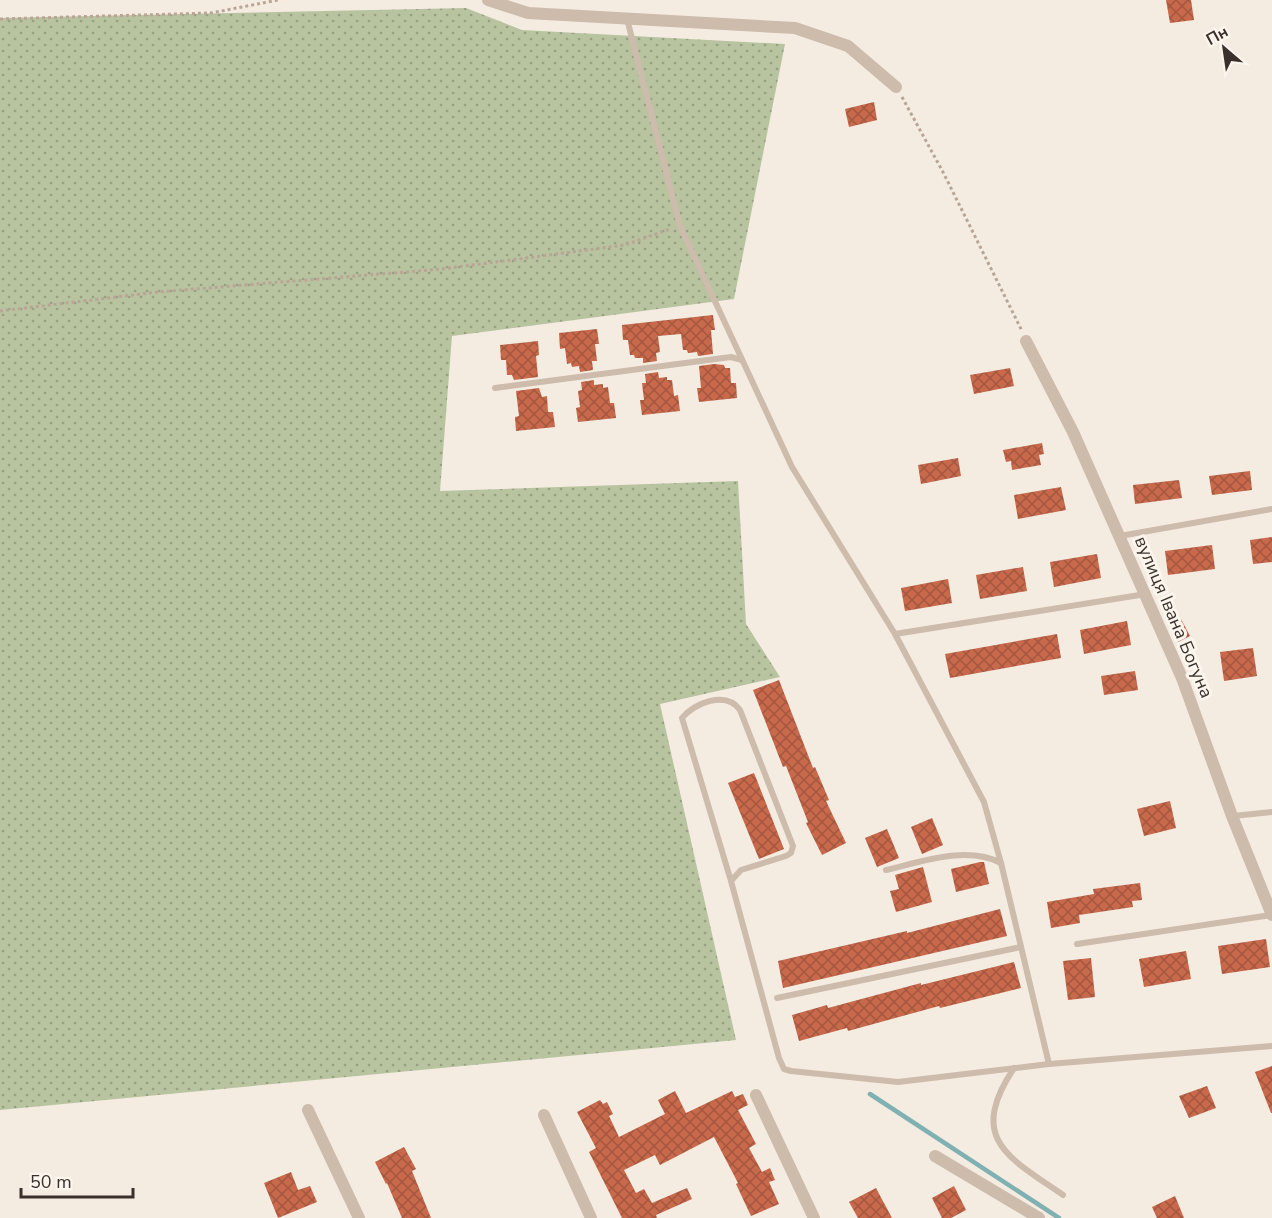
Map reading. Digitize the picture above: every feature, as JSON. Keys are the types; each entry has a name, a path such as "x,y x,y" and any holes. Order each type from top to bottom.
{"street":[{"path":"488,0 528,13 795,28 848,46 896,87"},
{"name":"вулиця Івана Богуна","path":"1026,341 1073,432 1146,594 1182,678 1232,816 1272,915"},
{"path":"756,1095 814,1218"},
{"path":"308,1110 359,1218"},
{"path":"544,1115 591,1218"},
{"path":"935,1156 1039,1218"}],"lane":[{"path":"627,19 680,226 792,467 895,634 984,802 1001,863 1049,1064"},
{"path":"495,388 731,357 742,360"},
{"path":"1120,536 1272,510"},
{"path":"895,634 1146,594"},
{"path":"731,881 741,870 786,856 791,853 792,846 740,710 736,704 728,701 708,701 695,705 682,718 731,881 778,1058 784,1069 898,1082 1049,1064 1272,1046"},
{"path":"1232,816 1272,812"},
{"path":"886,870 946,857 979,855 1001,863"},
{"path":"1077,944 1272,915"},
{"path":"777,998 1021,946"},
{"path":"1014,1068 1001,1088 993,1110 996,1138 1005,1151 1026,1170 1064,1196"}],"path":[{"path":"0,18 212,13 278,0"},
{"path":"896,87 944,174 1026,341"},
{"path":"0,311 158,292 442,269 625,245 680,226"}],"green space":[{"path":"466,8 522,30 785,44 734,299 452,336 440,491 738,481 746,624 780,677 660,704 736,1040 0,1110 0,18"}],"building":[{"path":"1166,0 1191,0 1194,20 1170,23"},
{"path":"874,102 877,120 849,127 845,109"},
{"path":"713,315 715,330 711,330 713,354 698,356 697,352 688,353 687,350 683,350 681,334 658,336 660,352 656,353 657,361 643,363 643,358 630,355 628,340 623,340 622,325"},
{"path":"597,329 599,344 595,344 597,361 592,361 593,370 580,372 579,366 572,367 571,363 567,364 565,348 560,349 559,333"},
{"path":"538,341 539,355 536,356 538,377 514,380 512,375 507,375 506,360 501,360 500,345"},
{"path":"714,364 730,368 731,383 736,383 737,398 699,402 697,388 701,388 699,366"},
{"path":"1010,368 1014,386 974,394 970,375"},
{"path":"658,372 659,378 667,377 667,380 672,380 674,396 678,395 680,411 642,415 640,400 644,400 642,383 646,383 645,374"},
{"path":"594,380 594,385 603,384 603,388 608,387 610,403 614,403 616,418 578,422 576,408 580,407 578,391 582,390 581,382"},
{"path":"539,388 542,397 547,396 548,412 553,412 555,427 516,431 515,417 519,416 516,391"},
{"path":"1042,443 1044,454 1039,455 1041,465 1012,470 1011,461 1006,462 1003,450"},
{"path":"958,458 961,476 921,484 918,465"},
{"path":"1250,471 1252,490 1212,495 1209,476"},
{"path":"1179,480 1182,498 1135,504 1133,485"},
{"path":"1061,487 1066,510 1018,519 1014,495"},
{"path":"1272,537 1272,562 1253,564 1250,540"},
{"path":"1212,545 1215,569 1168,575 1165,551"},
{"path":"1097,554 1101,578 1054,587 1050,562"},
{"path":"1023,567 1027,591 980,599 976,575"},
{"path":"948,579 952,603 905,611 901,588"},
{"path":"1181,619 1190,636 1178,642 1169,626"},
{"path":"1127,621 1131,645 1084,654 1080,630"},
{"path":"1057,634 1061,658 950,678 945,654"},
{"path":"1253,648 1257,676 1224,681 1220,652"},
{"path":"1135,671 1138,690 1104,695 1101,676"},
{"path":"779,680 813,768 815,767 829,800 826,801 846,843 822,855 806,823 808,822 786,766 783,767 753,690"},
{"path":"754,773 784,849 759,859 728,783"},
{"path":"1170,801 1176,828 1144,836 1137,809"},
{"path":"932,818 943,845 922,854 911,827"},
{"path":"887,829 899,858 877,867 865,838"},
{"path":"984,862 989,884 956,892 951,869"},
{"path":"923,867 932,902 896,912 890,891 899,889 895,875"},
{"path":"1140,883 1142,900 1132,901 1133,907 1079,915 1080,923 1051,928 1047,902 1094,894 1093,889"},
{"path":"1000,909 1007,936 783,988 778,961 907,931 907,933"},
{"path":"1266,939 1270,967 1222,974 1218,946"},
{"path":"1186,951 1191,979 1144,987 1139,959"},
{"path":"1091,958 1095,997 1068,1000 1063,961"},
{"path":"1014,962 1021,988 799,1041 792,1015"},
{"path":"1272,1066 1272,1113 1271,1113 1255,1072"},
{"path":"1207,1086 1216,1108 1189,1118 1179,1096"},
{"path":"675,1091 686,1113 732,1091 735,1097 743,1094 748,1105 738,1110 756,1144 749,1148 762,1172 770,1168 775,1180 769,1182 779,1204 751,1216 736,1184 738,1183 714,1137 660,1165 655,1155 624,1170 636,1193 644,1189 652,1203 687,1188 692,1199 656,1215 657,1218 622,1218 589,1152 596,1148 577,1112 600,1100 603,1104 607,1102 613,1114 609,1116 619,1137 665,1114 658,1100"},
{"path":"404,1147 416,1169 412,1171 431,1218 402,1218 375,1162"},
{"path":"291,1172 298,1190 310,1186 317,1202 278,1218 264,1183"},
{"path":"954,1186 966,1210 951,1218 942,1218 932,1198"},
{"path":"876,1188 892,1218 858,1218 849,1202"},
{"path":"1175,1196 1184,1218 1157,1218 1152,1207"}],"waterway":[{"path":"870,1094 1059,1218"}]}
